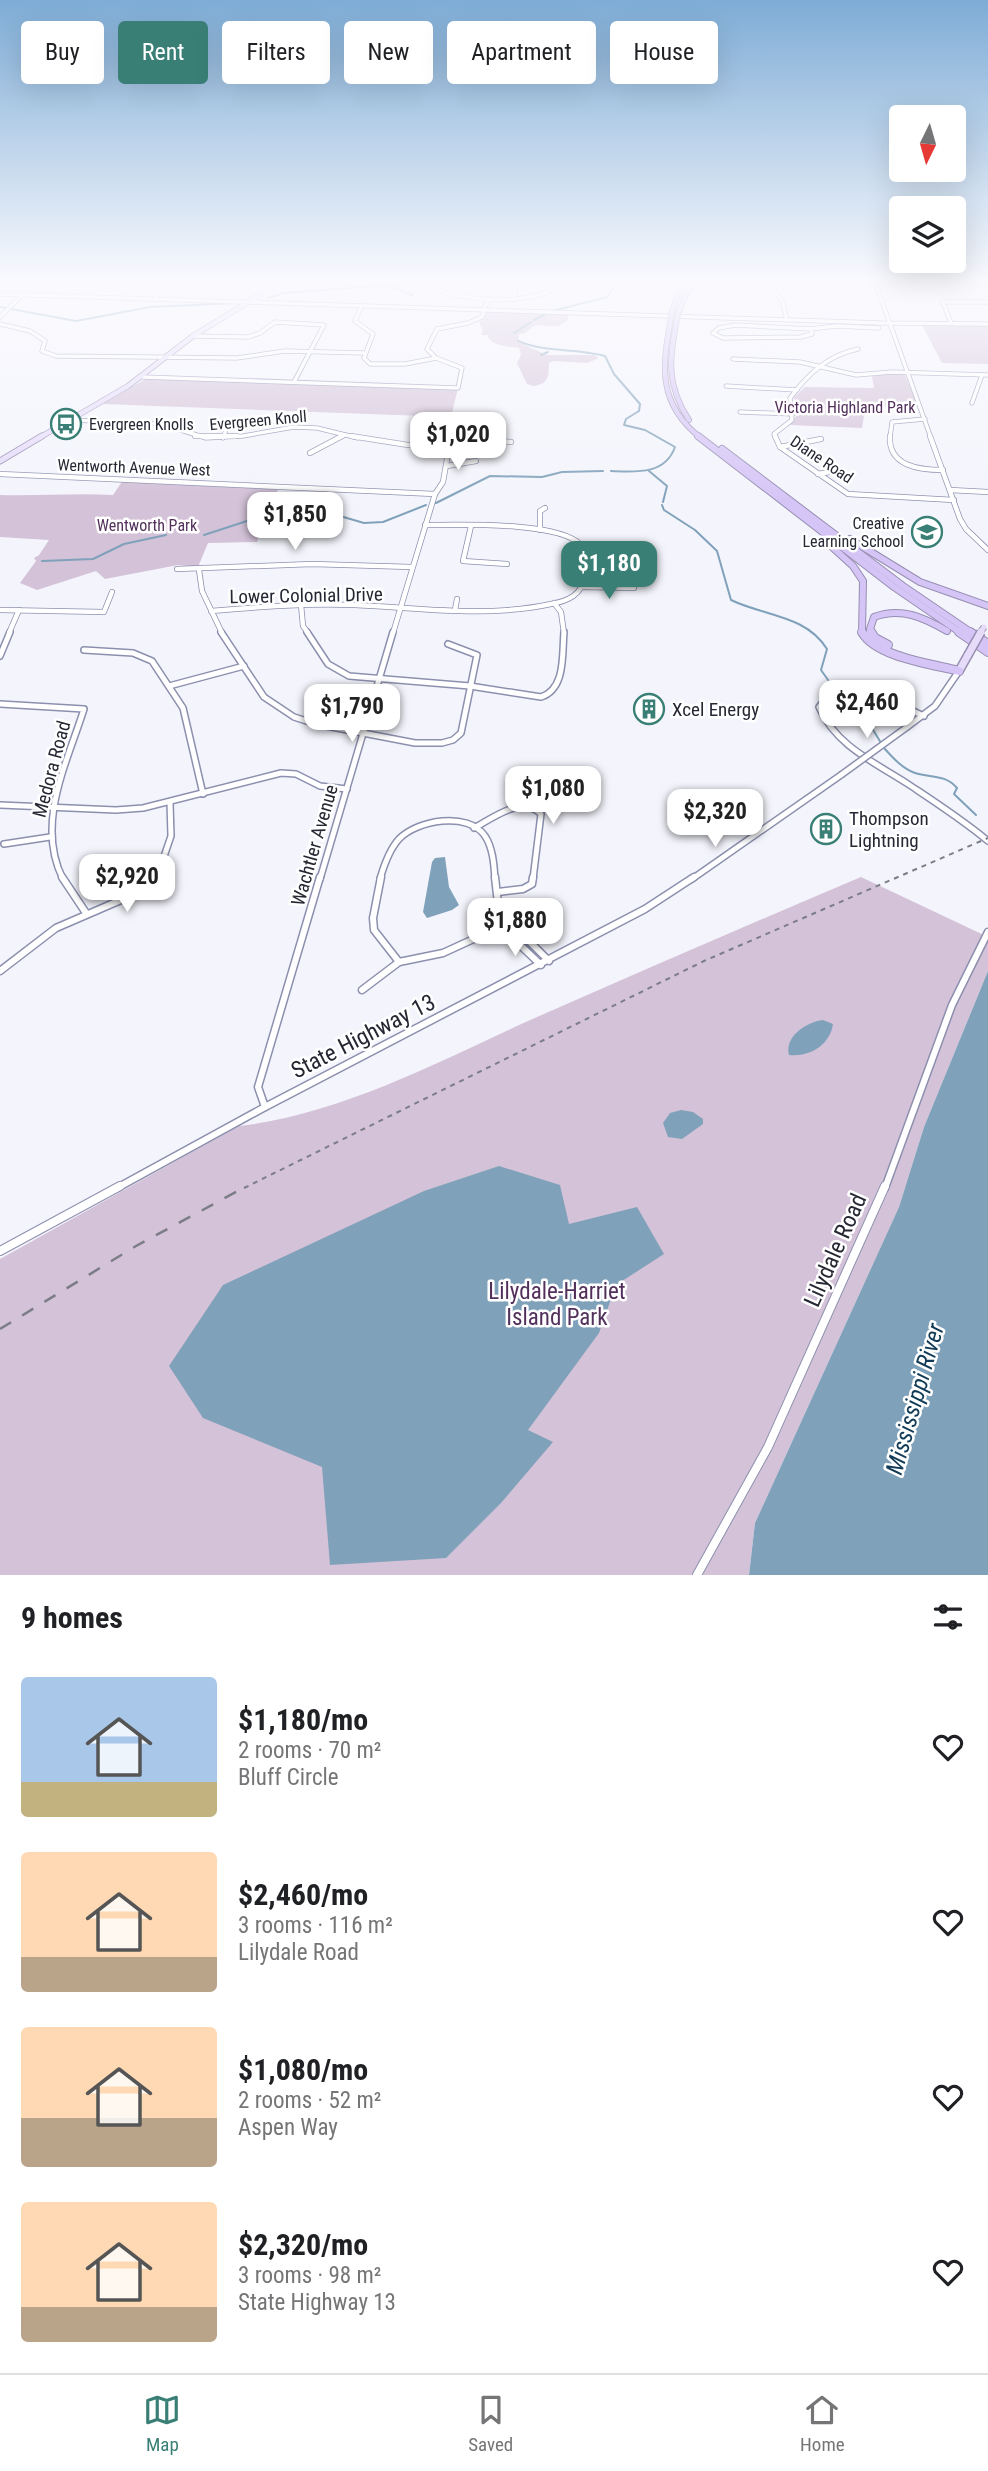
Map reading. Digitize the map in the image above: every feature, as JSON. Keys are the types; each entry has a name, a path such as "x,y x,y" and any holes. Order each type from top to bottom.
{"highway":[{"path":"671,356 669,381 681,409 700,431 894,587 988,655"},
{"path":"794,507 906,575 941,591 988,606"},
{"path":"794,507 988,644"},
{"path":"794,507 858,572 866,593 860,624 861,632 867,639 889,651 960,669"},
{"path":"960,669 882,642 872,634 871,621 891,611 916,615 988,655"}],"main road":[{"path":"0,461 143,377 169,356"},
{"path":"960,669 986,625"}],"street":[{"path":"55,356 237,358 254,356"},
{"path":"294,382 308,356"},
{"path":"364,356 370,364 405,364 436,358"},
{"path":"143,377 458,388 463,371 460,367 434,356"},
{"path":"726,386 797,390 805,377 838,356"},
{"path":"902,356 966,530 988,550"},
{"path":"733,359 789,361 856,375 908,372 988,375"},
{"path":"972,402 982,374"},
{"name":"Diane Road","path":"797,390 790,398 792,421 774,434 780,447 818,474 849,494 954,500"},
{"path":"740,412 793,414"},
{"path":"925,419 892,422 890,449 916,468 943,470"},
{"name":"Evergreen Knoll","path":"71,420 162,424 192,436 223,438 294,427 317,428 389,443 448,446 473,440 511,442"},
{"path":"223,438 228,424"},
{"name":"Wachtler Avenue","path":"265,1107 258,1087 425,524 435,494 442,487 452,432"},
{"path":"310,453 345,435"},
{"path":"780,447 821,439"},
{"path":"447,466 476,461"},
{"path":"818,474 841,470"},
{"name":"Wentworth Avenue West","path":"0,474 435,494"},
{"path":"950,490 988,492"},
{"path":"540,530 540,511 545,508"},
{"path":"301,605 303,626 328,664 349,676 470,686 529,696 551,694 558,686 565,626 561,612 554,603 575,596 583,587 586,556 583,547 573,538 540,530 425,524"},
{"path":"471,526 463,561 507,564"},
{"path":"177,569 312,564 412,567"},
{"path":"199,570 202,592 211,611 261,695 284,712 318,726 405,741 439,744 453,741 461,733 477,656 448,644"},
{"path":"583,587 634,588"},
{"path":"0,610 104,612 112,592"},
{"path":"455,610 457,599"},
{"name":"Lower Colonial Drive","path":"211,611 301,605 502,611 554,603"},
{"path":"0,654 19,610"},
{"path":"84,650 133,653 147,657 183,708 203,794"},
{"path":"169,686 244,666"},
{"name":"State Highway 13","path":"0,1251 265,1107 549,961 690,881 924,716 945,694 960,669"},
{"path":"924,716 857,691 834,691 826,695 819,707 821,715 855,750 910,785 988,841"},
{"name":"Medora Road","path":"0,704 84,709 54,808 50,837 54,858 64,880 86,913"},
{"path":"0,805 116,810 170,803 281,773 296,775 320,786 347,789"},
{"path":"0,970 56,928 144,890 158,874 171,836 170,803"},
{"path":"474,828 518,806 535,808 541,814 532,884 523,889 498,892"},
{"path":"399,962 374,930 373,918 393,842 405,831 436,822 462,823 484,834 504,925 517,937 527,940 549,961"},
{"path":"4,844 50,837"},
{"path":"362,990 399,962 443,953 504,925"},
{"name":"Lilydale Road","path":"697,1575 768,1447 889,1178 952,1005 988,932"},
{"path":"517,937 519,943 541,965"}],"green space":[{"path":"521,356 595,356 599,358 587,363 553,361 549,363 546,381 534,386 527,384 517,363"},
{"path":"938,356 988,356 988,364 942,363"},
{"name":"Victoria Highland Park","path":"899,373 905,375 918,407 887,406 864,416 862,428 790,425 797,415 794,397 805,387 874,388 872,376"},
{"path":"147,378 458,388 451,417 103,404"},
{"name":"Wentworth Park","path":"123,480 279,487 257,542 208,543 198,567 178,565 105,579 96,571 37,590 20,583 36,561 34,558 49,540 0,537 0,495 113,495"},
{"path":"590,565 624,568 623,588 588,586"},
{"name":"Lilydale-Harriet Island Park","path":"861,877 988,937 988,971 924,1127 899,1207 755,1523 749,1575 0,1575 0,1259 239,1126 314,1110 387,1085"}],"water":[{"path":"445,857 449,887 459,905 427,918 423,912 432,862 435,858"},
{"name":"Mississippi River","path":"988,971 988,1575 749,1575 755,1523 899,1207 924,1127"},
{"path":"823,1020 833,1024 823,1044 811,1052 789,1055 788,1048 793,1037 803,1027"},
{"path":"681,1110 693,1112 703,1119 703,1124 682,1139 668,1137 663,1123 670,1113"},
{"path":"499,1166 560,1185 569,1224 637,1207 664,1254 616,1285 599,1333 528,1430 553,1442 501,1503 446,1558 330,1565 322,1467 203,1418 169,1366 223,1285 424,1191"}],"waterway":[{"path":"602,356 640,404 639,411 626,419 624,425 645,430 675,447 664,463 657,467 640,471 611,471"},
{"path":"436,503 490,476 542,477 562,472 603,471"},
{"path":"649,471 667,486 663,502"},
{"path":"291,520 305,521 340,516 364,523 383,522 426,505"},
{"path":"662,505 664,510 695,530 717,551 731,600 796,623 818,638 827,649 821,670 833,687"},
{"path":"204,535 253,519 285,519"},
{"path":"42,561 93,559 124,544 166,535"},
{"path":"840,694 863,713 881,743"},
{"path":"884,748 898,763 911,771 943,778 952,784 957,788 954,794 976,815"}],"railway":[{"path":"244,1188 704,961 988,838"},
{"path":"0,1329 136,1246 247,1186"}],"place":[{"name":"Evergreen Knolls","path":"66,424"},
{"name":"Creative Learning School","path":"927,532"},
{"name":"Xcel Energy","path":"649,709"},
{"name":"Thompson Lightning","path":"826,829"}]}
